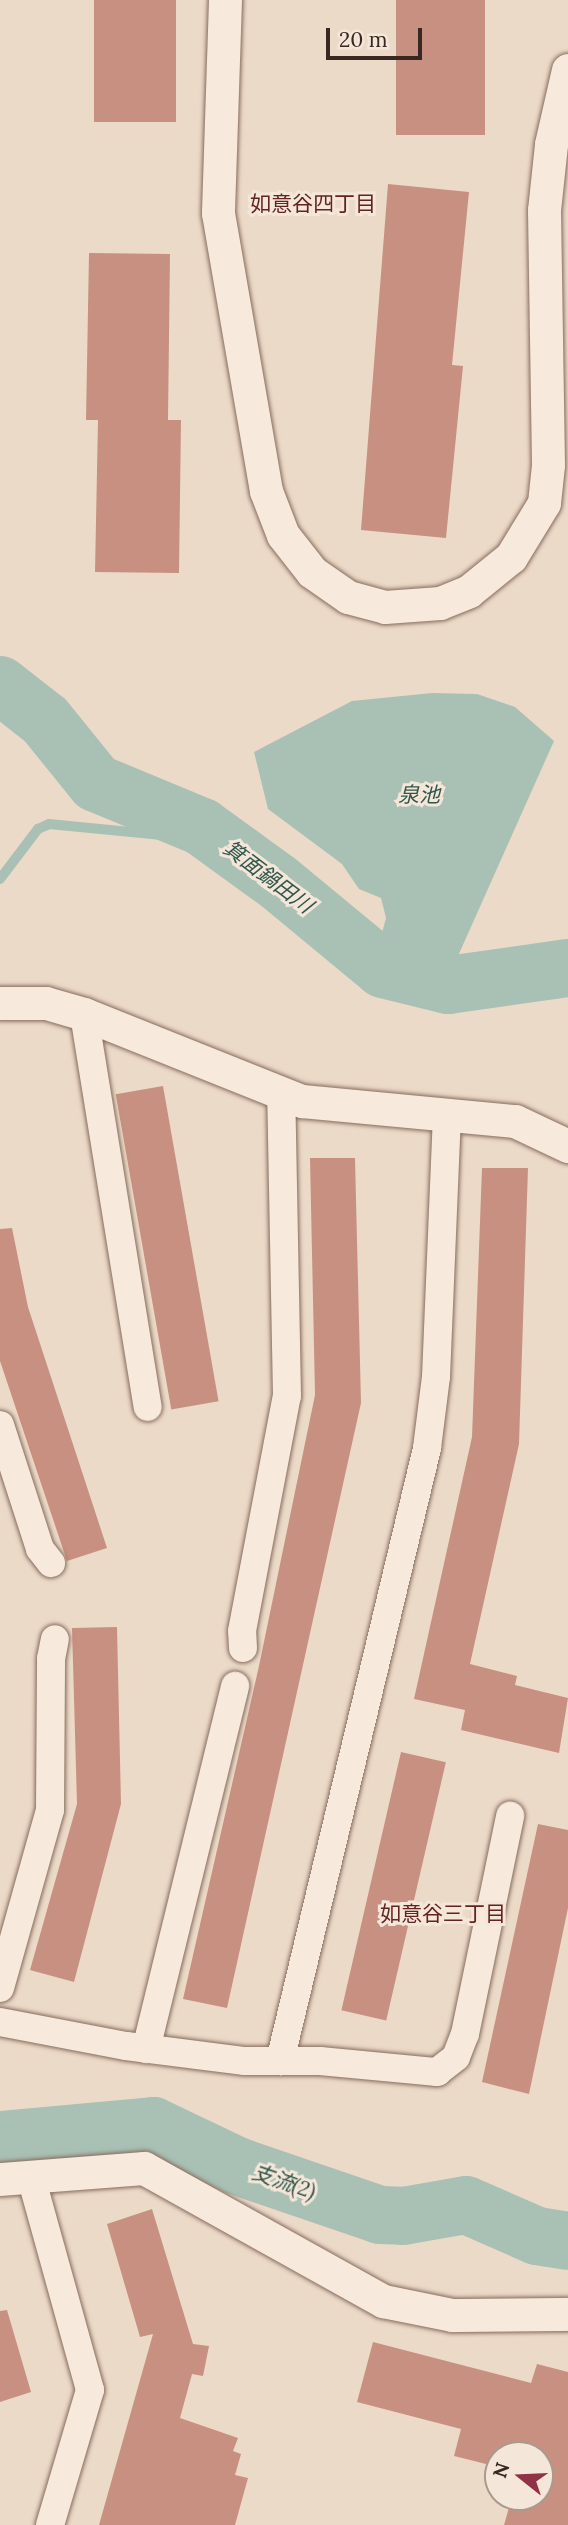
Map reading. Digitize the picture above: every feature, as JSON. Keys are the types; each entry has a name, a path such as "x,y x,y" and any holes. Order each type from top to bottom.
{"street":[{"path":"225,0 217,176 222,254 266,491 282,536 304,564 338,592 385,607 412,607 462,594 494,573 522,542 544,503 558,486 568,463"},
{"path":"544,503 548,465 543,260 551,144 568,70"},
{"path":"548,182 568,236"},
{"path":"0,1003 46,1003 84,1014 281,1095 515,1121 568,1146"},
{"path":"84,1014 148,1407"},
{"path":"243,1648 242,1631 287,1396 281,1095"},
{"path":"280,2061 427,1448 436,1377 447,1114"},
{"path":"0,1425 40,1549 51,1563"},
{"path":"0,1988 50,1810 51,1658 55,1639"},
{"path":"146,2049 235,1686"},
{"path":"0,2022 146,2049 437,2072 456,2057 465,2034 510,1816"},
{"path":"50,2525 90,2389 16,2178 144,2168 156,2172 345,2283 383,2301 452,2315 568,2314"}],"water":[{"name":"泉池","path":"432,693 477,694 515,707 554,741 458,956 412,956 379,944 386,918 381,898 359,889 342,864 268,809 254,752 352,701"}],"building":[{"path":"94,0 176,0 176,122 94,122"},
{"path":"396,0 485,0 485,135 396,135"},
{"path":"388,184 469,192 452,365 463,366 446,538 361,530"},
{"path":"89,253 170,254 168,420 181,420 179,573 95,572 98,420 86,420"},
{"path":"163,1086 219,1401 171,1409 116,1094"},
{"path":"310,1158 355,1158 361,1403 227,2008 183,1999 259,1666 315,1395"},
{"path":"482,1168 528,1168 519,1444 470,1664 517,1676 515,1685 568,1698 559,1753 461,1730 465,1710 414,1699 472,1437"},
{"path":"12,1228 28,1307 107,1548 67,1561 0,1361 0,1229"},
{"path":"117,1627 121,1804 74,1982 30,1970 77,1804 72,1628"},
{"path":"401,1752 446,1762 386,2021 341,2010"},
{"path":"538,1824 568,1830 568,1908 529,2094 482,2082"},
{"path":"152,2209 193,2344 209,2346 203,2376 192,2374 180,2418 238,2438 233,2451 241,2454 235,2475 248,2478 235,2525 99,2525 153,2334 140,2337 107,2224"},
{"path":"7,2310 31,2392 0,2402 0,2311"},
{"path":"373,2342 531,2383 537,2364 568,2372 568,2525 504,2525 508,2511 554,2511 554,2441 484,2441 484,2464 454,2456 461,2429 357,2402"}],"waterway":[{"name":"箕面鍋田川","path":"0,685 45,720 96,783 202,827 278,882 383,969 448,985 568,968"},
{"path":"0,879 38,829 49,824 221,841"},
{"name":"支流(2)","path":"0,2140 153,2126 237,2166 380,2215 403,2216 466,2205 537,2236 568,2241"}],"district":[{"name":"如意谷四丁目","path":"313,204"},
{"name":"如意谷三丁目","path":"443,1914"}]}
